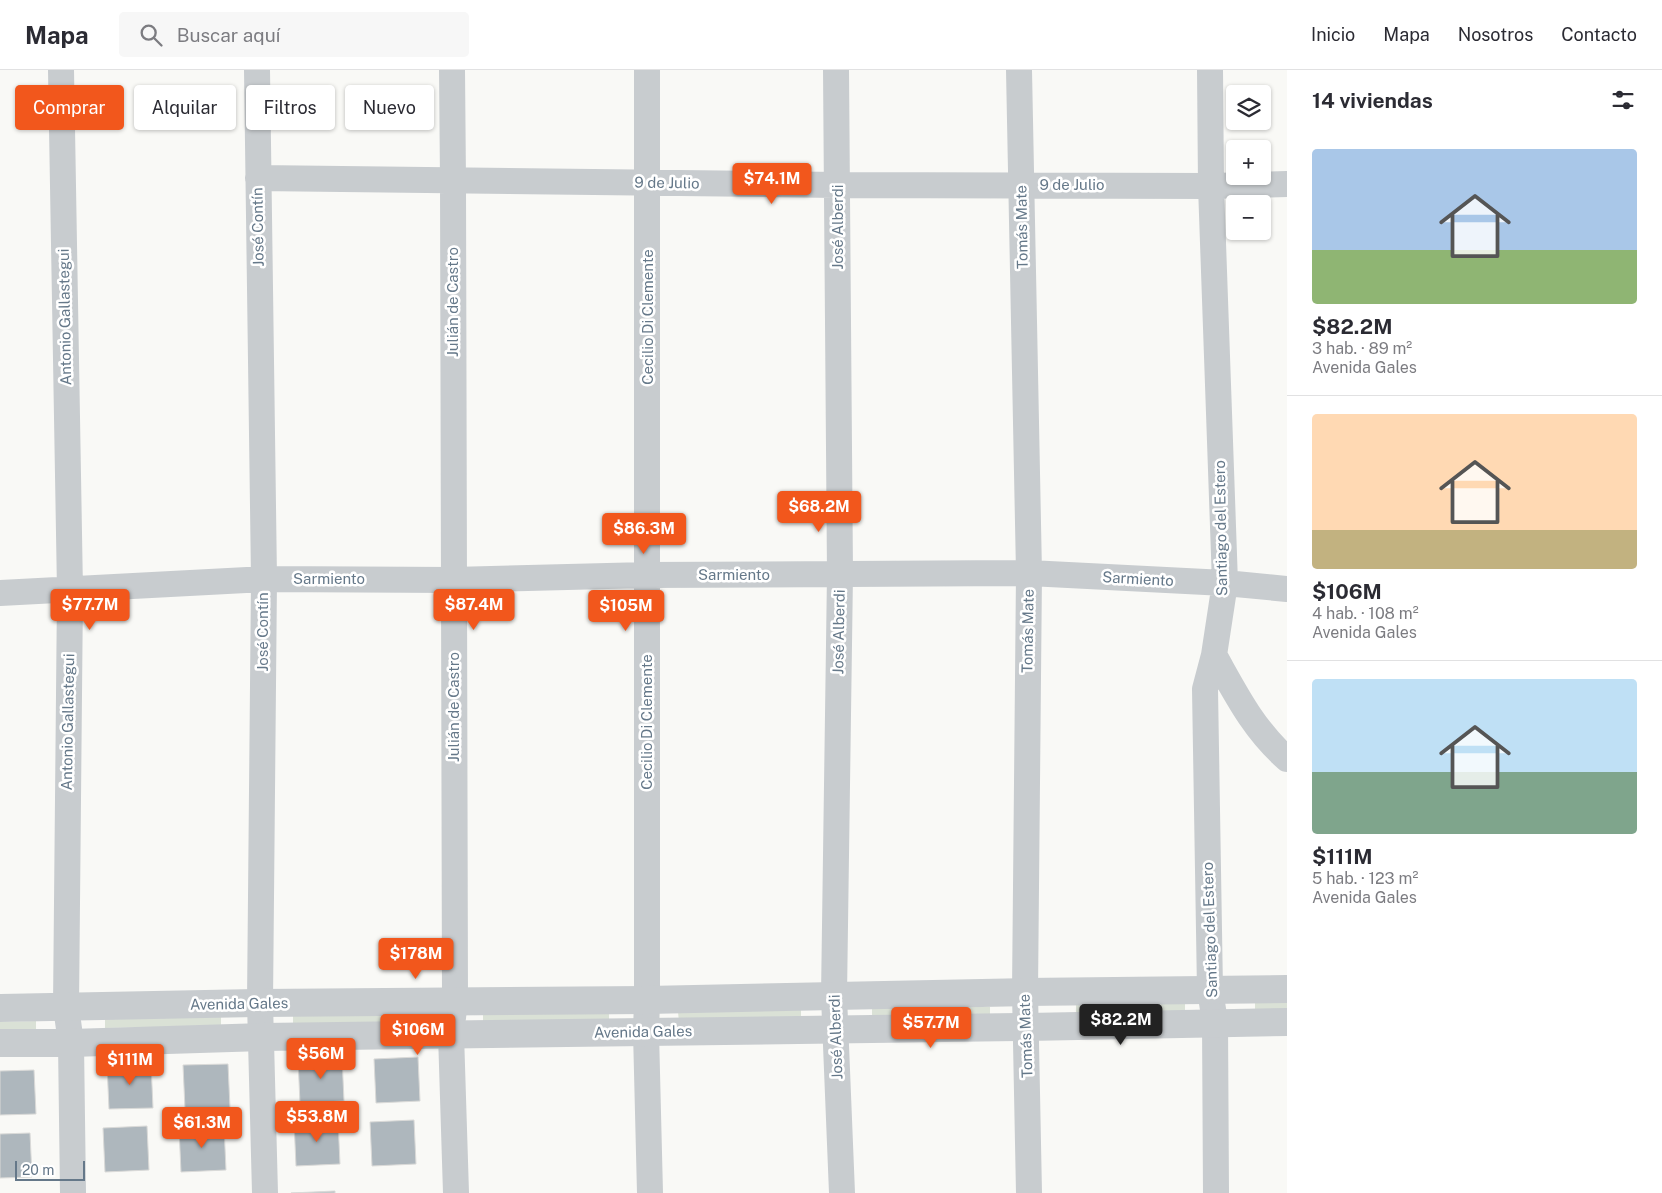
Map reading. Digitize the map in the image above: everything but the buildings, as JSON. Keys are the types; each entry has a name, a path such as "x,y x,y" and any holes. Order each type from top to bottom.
{"street":[{"name":"Antonio Gallastegui","path":"60,70 70,590 66,1007 71,1043 74,1193"},
{"name":"José Contín","path":"257,70 264,579 260,1003 265,1193"},
{"name":"Julián de Castro","path":"452,70 455,1001 451,1034 456,1193"},
{"name":"Cecilio Di Clemente","path":"647,70 648,1000 646,1032 650,1193"},
{"name":"José Alberdi","path":"836,70 840,574 834,996 842,1193"},
{"name":"Tomás Mate","path":"1019,70 1029,573 1025,992 1029,1193"},
{"name":"Santiago del Estero","path":"1210,70 1211,186 1225,584 1214,655 1205,689 1210,990 1215,1022 1216,1193"},
{"name":"9 de Julio","path":"258,178 838,185 1211,186 1287,184"},
{"name":"Sarmiento","path":"0,594 264,579 453,580 647,575 1029,573 1287,589"},
{"path":"1214,655 1248,716 1287,759"},
{"name":"Avenida Gales","path":"0,1008 260,1003 648,1000 1025,992 1287,989"},
{"name":"Avenida Gales","path":"0,1042 71,1043 262,1037 1287,1022"}],"shaded area":[{"path":"1255,1001 1287,1001 1287,1011 1255,1011"},
{"path":"1185,1002 1185,1012 1076,1013 1076,1003"},
{"path":"872,1007 990,1007 990,1017 872,1017"},
{"path":"801,1010 801,1020 679,1022 678,1012"},
{"path":"609,1011 609,1021 483,1022 483,1013"},
{"path":"413,1014 413,1023 293,1025 293,1015"},
{"path":"221,1017 221,1026 105,1028 105,1019"},
{"path":"36,1021 36,1031 0,1031 0,1022"}]}
